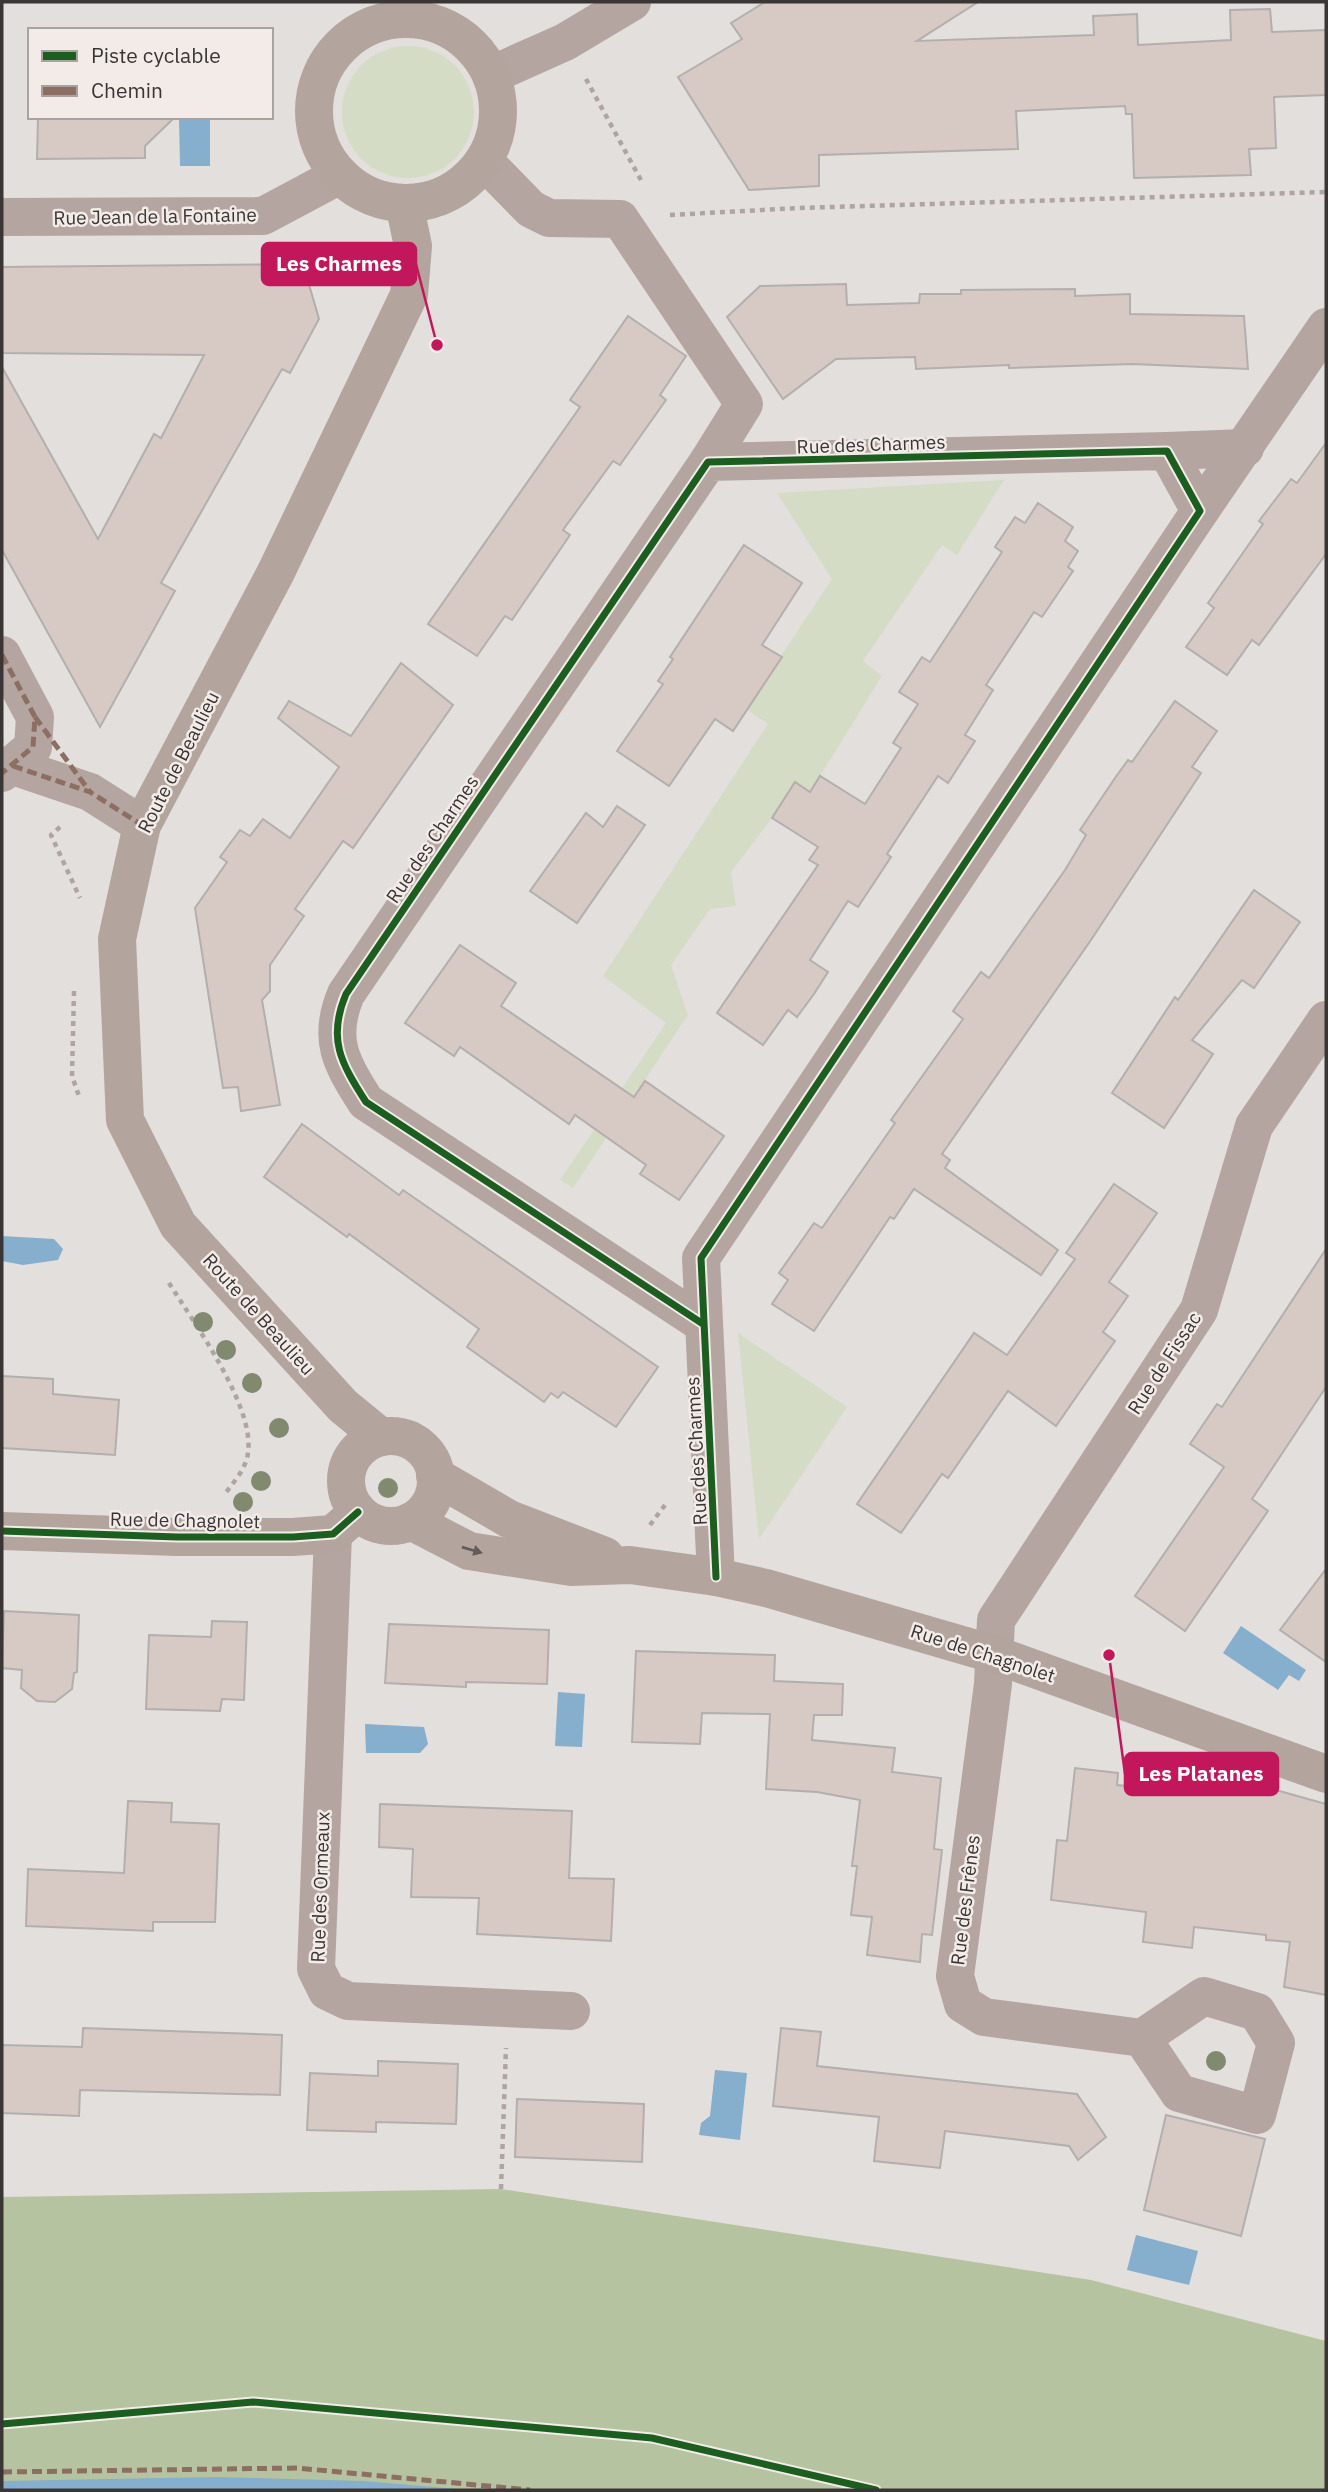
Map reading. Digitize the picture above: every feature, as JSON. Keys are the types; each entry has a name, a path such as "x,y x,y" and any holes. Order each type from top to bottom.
{"street":[{"path":"491,75 565,42 632,2"},
{"path":"407,11 466,41 491,75 497,97 498,119 494,141 484,160 456,189 431,200 404,203 380,199 358,190 340,175 325,155 317,132 314,109 317,85 327,63 352,37 407,11"},
{"path":"484,160 531,209 549,219 620,219"},
{"name":"Rue Jean de la Fontaine","path":"2,217 263,216 340,175"},
{"name":"Route de Beaulieu","path":"381,1437 343,1406 178,1225 125,1120 117,939 142,825 276,572 409,295 413,246 404,203"},
{"name":"Rue des Charmes","path":"620,219 782,462"},
{"name":"Rue des Charmes","path":"716,1577 701,1258 1326,327"},
{"name":"Rue des Charmes","path":"703,1324 366,1102 343,1063 337,1045 336,1017 346,994 708,462 744,404"},
{"name":"Rue des Charmes","path":"708,462 1245,448"},
{"path":"1167,451 1200,511"},
{"path":"2,655 35,716 90,792"},
{"path":"8,769 33,747 35,716"},
{"path":"8,769 90,792 142,825"},
{"name":"Rue de Fissac","path":"993,1654 996,1620 1199,1310 1254,1126 1326,1020"},
{"path":"346,1523 347,1469 360,1448 381,1437 394,1436 417,1444 433,1464 435,1476 430,1503 411,1521"},
{"name":"Rue de Chagnolet","path":"435,1476 509,1519 630,1565"},
{"name":"Rue de Chagnolet","path":"2,1531 177,1538 346,1523 387,1526 411,1521 469,1551 571,1567 630,1565 716,1577 766,1588 993,1654 1326,1774"},
{"name":"Rue des Ormeaux","path":"346,1523 316,1969 327,1991 348,2001 571,2011"},
{"name":"Rue des Frênes","path":"993,1654 993,1684 955,1976 963,2004 984,2017 1142,2038"}],"path":[{"path":"565,42 648,192"},
{"path":"620,219 799,208 1326,192"},
{"path":"501,2189 508,2009"}],"green space":[{"path":"408,46 433,51 455,65 469,87 474,112 469,137 455,159 433,173 408,178 383,173 361,159 347,137 342,112 347,87 361,65 383,51"},
{"path":"1004,480 957,555 942,545 863,661 882,676 810,792 772,818 731,872 736,906 710,909 671,965 688,1015 573,1188 560,1180 666,1023 603,976 768,724 746,709 832,579 777,493"},
{"path":"738,1333 847,1407 759,1539"},
{"path":"501,2189 1091,2280 1326,2341 1326,2490 2,2490 2,2197"}],"water":[{"path":"179,119 210,119 210,166 180,166"},
{"path":"2,1236 54,1239 63,1249 58,1260 23,1265 2,1261"},
{"path":"1241,1626 1306,1670 1299,1681 1289,1675 1278,1690 1223,1653"},
{"path":"558,1692 585,1694 582,1747 555,1746"},
{"path":"365,1724 424,1727 428,1744 420,1753 366,1753"},
{"path":"715,2070 747,2073 740,2140 699,2135 701,2123 710,2116"},
{"path":"1136,2235 1198,2251 1189,2285 1127,2270"},
{"path":"217,2477 363,2481 469,2490 2,2490 2,2481"}],"building":[{"path":"765,2 978,2 917,41 1094,35 1093,16 1137,14 1138,45 1231,40 1230,10 1270,9 1272,32 1326,30 1326,95 1274,97 1276,148 1249,149 1251,175 1134,178 1132,114 1126,114 1125,106 1016,111 1018,149 819,155 819,186 749,190 678,77 742,39 731,23"},
{"path":"38,119 173,119 145,146 145,158 37,159"},
{"path":"303,264 319,319 290,373 282,369 161,583 175,591 100,727 2,550 2,367 98,539 154,434 161,438 204,355 2,353 2,267"},
{"path":"846,284 847,305 919,303 920,294 961,294 961,290 1075,289 1075,296 1130,294 1130,314 1244,316 1248,369 1132,364 916,369 915,357 836,359 783,399 727,317 760,286"},
{"path":"628,316 686,356 660,395 666,400 620,465 613,461 563,530 570,535 512,620 505,616 477,656 428,624 580,407 570,400"},
{"path":"1326,443 1326,554 1259,645 1252,640 1227,675 1186,647 1214,608 1208,603 1263,524 1259,521 1291,479 1297,483"},
{"path":"1038,503 1073,527 1065,541 1078,551 1068,567 1073,571 1042,617 1034,612 986,685 993,690 965,735 975,741 948,783 938,776 887,854 891,857 858,907 848,901 810,960 828,972 814,994 797,1017 788,1010 763,1045 717,1013 818,865 809,860 818,847 772,818 795,782 810,792 820,776 865,804 901,748 893,743 918,704 899,692 922,657 930,662 1002,552 995,547 1015,517 1025,523"},
{"path":"744,545 802,583 762,645 782,657 733,731 715,719 669,786 617,751 663,684 658,681 673,659 670,657"},
{"path":"401,663 453,705 353,848 343,841 295,909 304,916 270,965 270,991 262,1000 280,1105 241,1111 238,1087 223,1088 195,908 227,862 220,857 240,830 250,836 263,819 290,838 339,767 278,718 289,701 351,736"},
{"path":"1175,701 1217,731 1192,767 1201,773 1091,940 942,1154 950,1160 945,1168 1058,1250 1041,1275 914,1189 894,1219 890,1217 814,1331 772,1304 788,1280 779,1273 814,1223 822,1228 895,1123 891,1120 963,1019 953,1011 981,972 989,978 1065,870 1086,835 1080,830 1128,760 1132,762"},
{"path":"617,806 645,825 577,923 530,891 586,813 603,827"},
{"path":"1254,890 1300,922 1254,988 1242,980 1192,1040 1213,1054 1164,1128 1112,1093 1175,997 1178,1000"},
{"path":"460,945 516,983 501,1006 634,1097 645,1081 724,1136 679,1200 640,1174 646,1165 575,1115 569,1124 460,1047 454,1056 405,1023"},
{"path":"302,1124 399,1195 403,1190 658,1367 616,1427 563,1392 558,1398 551,1393 544,1402 467,1347 479,1329 349,1234 347,1237 264,1177"},
{"path":"1114,1184 1157,1213 1109,1282 1128,1296 1103,1332 1115,1341 1056,1426 1008,1391 948,1478 942,1474 901,1533 857,1504 974,1333 1007,1355 1075,1259 1066,1253"},
{"path":"1326,1249 1326,1387 1252,1499 1268,1511 1185,1631 1135,1596 1224,1467 1190,1444 1217,1404 1222,1407"},
{"path":"2,1376 53,1379 53,1394 119,1400 115,1455 2,1448"},
{"path":"1326,1569 1326,1662 1280,1630"},
{"path":"4,1611 79,1615 77,1672 74,1673 72,1689 55,1702 37,1701 21,1688 22,1670 2,1668"},
{"path":"212,1621 247,1622 244,1700 222,1699 220,1711 146,1709 149,1635 211,1637"},
{"path":"389,1624 549,1630 547,1684 466,1682 466,1687 385,1683"},
{"path":"636,1651 775,1655 774,1681 843,1684 842,1715 814,1715 812,1740 895,1748 892,1772 941,1778 934,1849 942,1850 932,1935 922,1934 920,1962 867,1955 872,1917 851,1915 857,1866 852,1866 860,1800 817,1792 766,1789 770,1714 702,1713 700,1744 632,1742"},
{"path":"1189,1759 1258,1785 1326,1804 1326,1995 1284,1987 1290,1942 1266,1940 1266,1935 1194,1927 1192,1948 1143,1942 1146,1912 1051,1900 1057,1840 1067,1841 1075,1768 1118,1773 1117,1785 1186,1792"},
{"path":"128,1801 172,1803 171,1822 219,1824 215,1922 153,1922 153,1931 26,1926 28,1869 124,1873"},
{"path":"380,1804 572,1811 569,1878 614,1879 611,1941 477,1934 479,1898 411,1897 413,1849 379,1847"},
{"path":"83,2028 282,2035 280,2095 80,2090 79,2116 2,2113 2,2045 82,2047"},
{"path":"781,2028 821,2032 817,2066 1077,2094 1106,2137 1078,2160 1069,2146 945,2131 940,2168 874,2161 879,2117 773,2106"},
{"path":"378,2061 458,2064 456,2124 376,2122 376,2132 307,2130 310,2073 378,2076"},
{"path":"517,2099 644,2104 642,2162 515,2157"},
{"path":"1166,2115 1265,2139 1241,2236 1144,2210"}],"marked path":[{"path":"2,655 35,717 33,747 2,773"},
{"path":"35,717 90,792"},
{"path":"13,766 90,792 142,825"},
{"path":"2,2472 297,2468 530,2490"}],"cycle path":[{"path":"703,1324 366,1102 344,1063 337,1038 340,1010 346,994 708,462 1167,451 1200,511 701,1258 716,1577"},
{"path":"2,1531 177,1537 293,1537 333,1534 358,1512"},
{"path":"2,2424 253,2402 652,2438 876,2490"}],"place":[{"name":"Les Charmes","path":"437,345"},
{"name":"Les Platanes","path":"1109,1655"}]}
